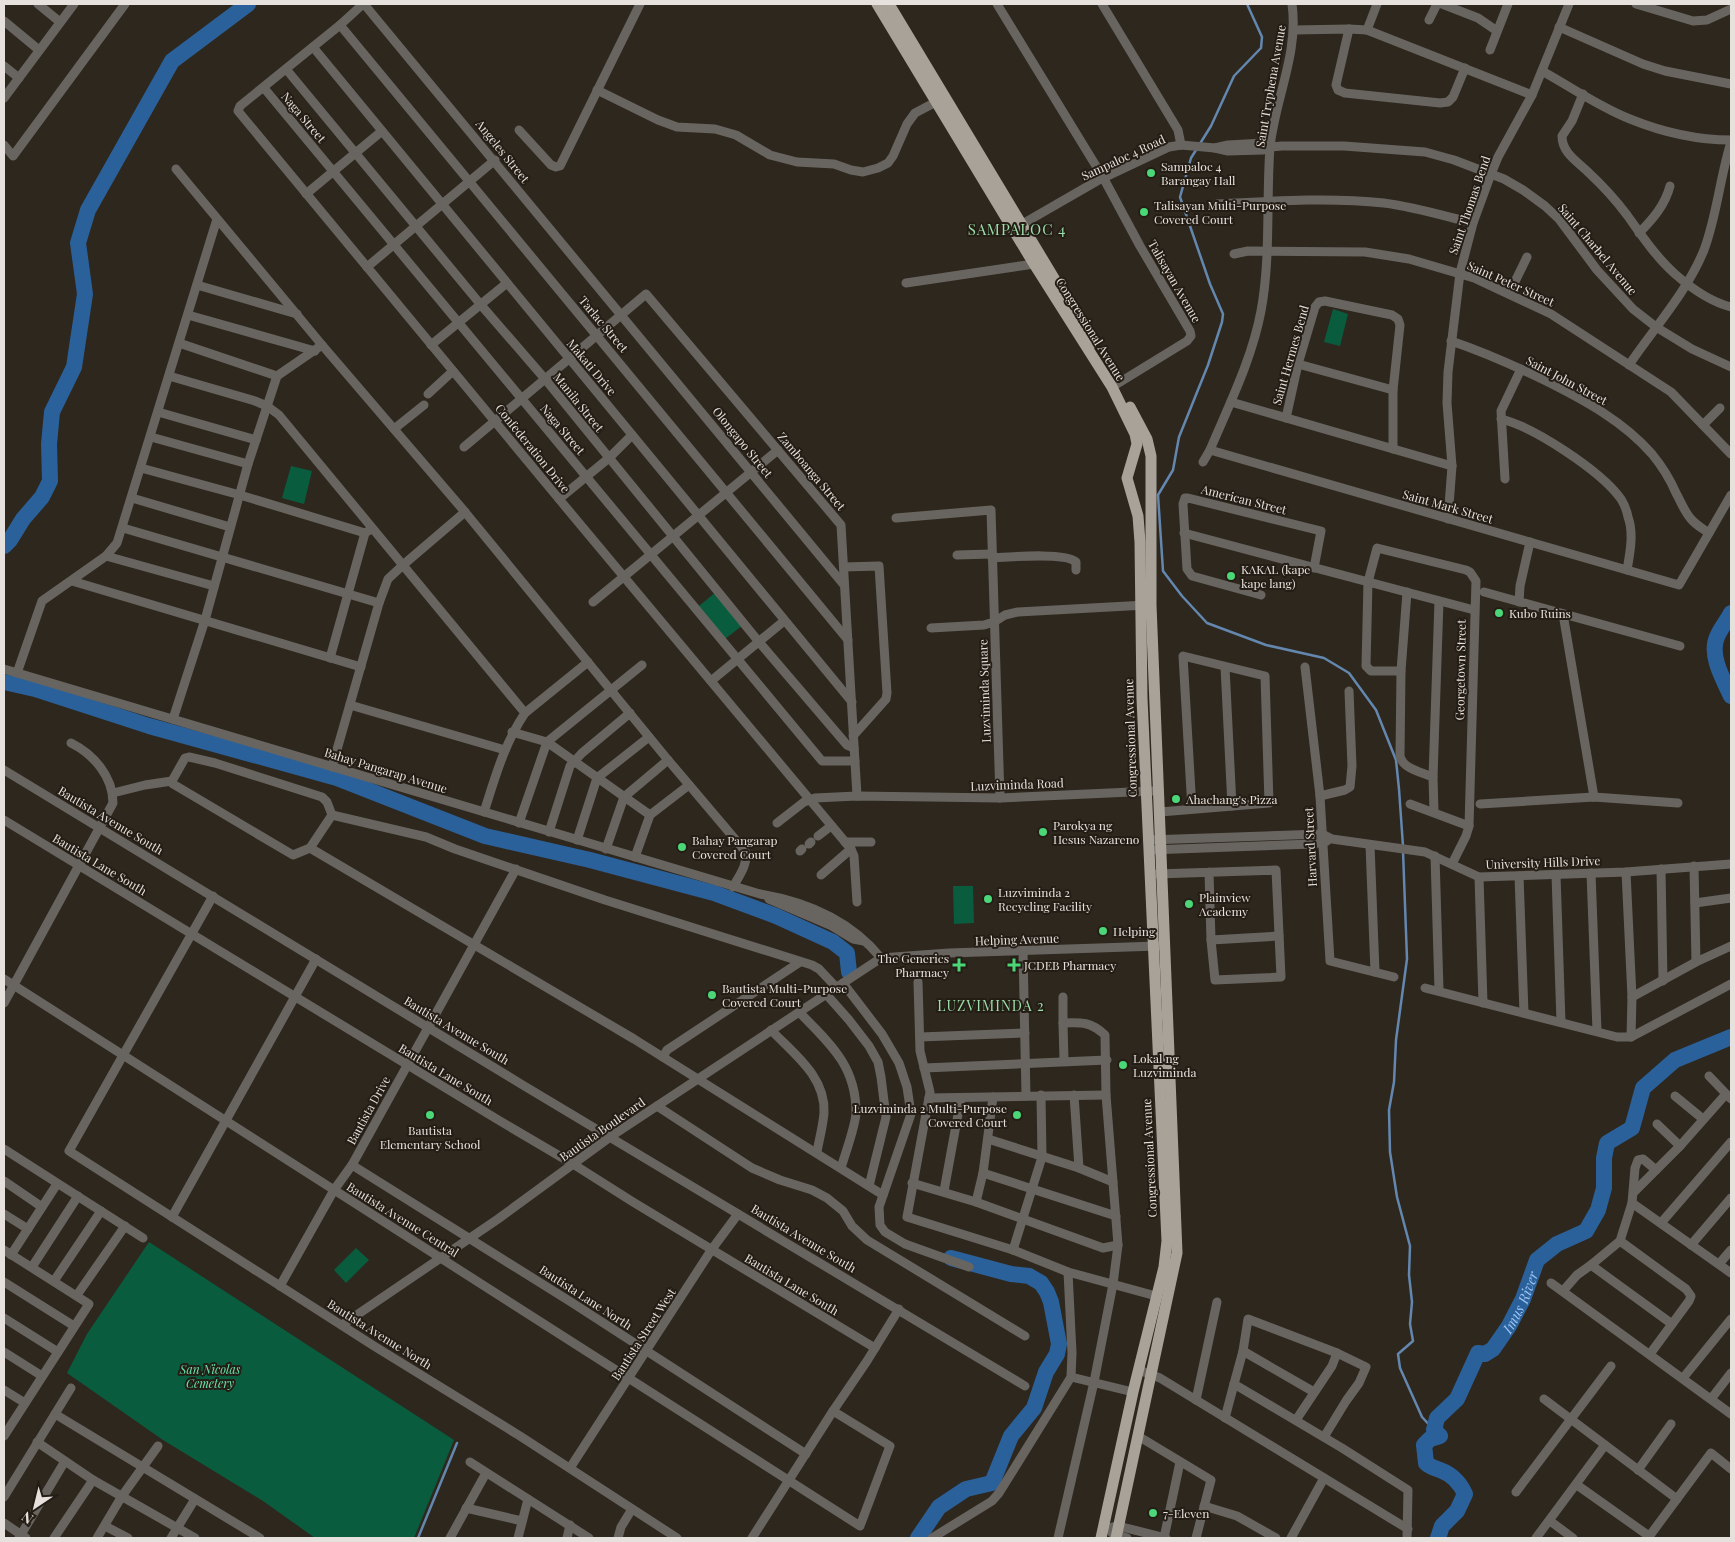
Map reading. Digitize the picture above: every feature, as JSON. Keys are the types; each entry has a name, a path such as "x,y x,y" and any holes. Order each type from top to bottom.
{"main road":[{"name":"Congressional Avenue","path":"877,4 936,102 1018,227 1034,264 1115,385 1135,434 1137,444 1127,478 1138,516 1160,812 1161,845 1156,874 1153,946 1166,1241 1164,1267 1138,1370 1102,1534"},
{"name":"Congressional Avenue","path":"889,4 1018,227 1147,439 1150,456 1146,605 1146,792 1149,845 1156,874 1166,946 1166,991 1177,1253 1138,1436 1120,1535"}],"street":[{"path":"38,4 60,22"},
{"path":"4,98 74,4"},
{"path":"4,145 13,156 125,4"},
{"path":"264,88 364,4"},
{"name":"Angeles Street","path":"364,4 622,315"},
{"path":"520,130 551,165 560,166 640,4"},
{"name":"Talisayan Avenue","path":"997,4 1104,179 1140,246 1190,331 1191,336 1187,341 1115,385"},
{"name":"Sampaloc 4 Road","path":"1018,227 1104,179 1169,147 1184,145 1178,130 1102,4"},
{"name":"Saint Tryphena Avenue","path":"1203,462 1231,402 1257,330 1265,281 1270,147 1294,30 1292,4"},
{"path":"1366,30 1377,4"},
{"path":"1429,20 1437,4"},
{"path":"1442,4 1478,18 1497,30"},
{"path":"1490,50 1508,4"},
{"name":"Saint Thomas Bend","path":"1448,519 1452,466 1447,403 1451,341 1460,273 1474,223 1498,156 1532,95 1569,4"},
{"path":"1636,4 1693,21 1707,20 1731,9"},
{"path":"4,21 39,50"},
{"name":"Tarlac Street","path":"340,25 848,640"},
{"path":"1559,27 1643,64 1665,71 1731,84"},
{"path":"1294,30 1349,28 1366,30 1532,95"},
{"path":"1349,28 1336,84 1338,90 1345,93 1448,102 1453,97 1464,68"},
{"name":"Makati Drive","path":"313,47 852,702"},
{"path":"4,66 19,78"},
{"name":"Manila Street","path":"286,69 481,305 545,379 759,642 848,745 854,748"},
{"path":"1542,72 1629,119 1675,134 1731,141 1713,225 1696,267 1629,365"},
{"name":"Confederation Drive","path":"264,88 240,106 238,110 558,499 848,846 854,856 857,902"},
{"name":"Naga Street","path":"264,88 822,761 855,761"},
{"path":"597,90 658,120 677,127 715,129 736,135 770,155 797,162 834,164 863,172 888,163 907,124 915,113 936,102"},
{"path":"1583,94 1572,120 1562,136 1564,150 1604,187 1656,255 1686,283 1721,304 1731,307"},
{"path":"306,194 382,132"},
{"name":"Saint Charbel Avenue","path":"1184,145 1212,148 1264,143 1270,147 1344,146 1413,153 1469,166 1491,174 1523,190 1552,212 1574,237 1612,288 1633,309 1656,327 1692,349 1731,367"},
{"path":"367,267 495,160"},
{"path":"176,169 322,345 466,512 610,690 746,851 746,862 733,887"},
{"path":"1639,233 1659,211 1668,195 1670,186"},
{"path":"1217,204 1325,200 1384,203 1474,223"},
{"path":"17,673 41,603 106,556 117,543 217,219"},
{"name":"Saint Peter Street","path":"1234,254 1248,251 1365,252 1409,259 1460,273 1551,314 1671,392 1731,454"},
{"path":"1509,294 1527,257"},
{"path":"906,283 1034,264"},
{"path":"431,345 507,284"},
{"path":"197,285 297,314"},
{"name":"Zamboanga Street","path":"622,315 646,294 841,525 857,796"},
{"name":"Saint Hermes Bend","path":"1286,418 1298,364 1314,308 1319,302 1325,301 1392,315 1398,319 1400,325 1393,390 1393,449"},
{"path":"188,315 314,351"},
{"path":"464,447 622,315"},
{"name":"Olongapo Street","path":"622,315 844,585"},
{"name":"Saint John Street","path":"1451,341 1482,351 1593,406 1639,441 1665,472 1692,520 1709,533"},
{"path":"180,343 277,376"},
{"path":"173,719 205,620 248,464 277,376 322,345"},
{"path":"1298,364 1393,390"},
{"path":"1505,479 1501,411 1521,369"},
{"path":"428,394 453,371"},
{"path":"170,376 268,406 279,414 369,531 403,565 525,714"},
{"path":"1231,402 1452,466"},
{"path":"394,429 424,405"},
{"path":"1703,425 1720,408"},
{"path":"158,412 256,440"},
{"path":"1501,419 1524,428 1570,454 1592,469 1621,500 1629,519 1631,536 1627,570"},
{"path":"558,499 609,458 632,435"},
{"path":"151,437 248,464"},
{"path":"593,602 778,450"},
{"name":"Saint Mark Street","path":"1210,450 1679,585 1709,533"},
{"path":"141,468 369,531"},
{"path":"1709,533 1731,495"},
{"path":"132,498 230,527"},
{"name":"American Street","path":"1261,595 1192,576 1186,569 1183,504 1185,498 1321,531 1314,568"},
{"path":"896,518 991,510 994,622 984,626 931,628"},
{"path":"332,767 379,603 388,579 466,512"},
{"path":"123,528 379,603"},
{"path":"330,658 348,594 369,531"},
{"path":"1184,533 1474,610"},
{"path":"1519,602 1520,586 1530,542"},
{"name":"Georgetown Street","path":"1368,582 1377,548 1470,572 1476,581 1468,826 1466,836 1452,864"},
{"path":"957,555 1071,558 1076,562 1076,570"},
{"path":"106,556 214,586"},
{"path":"844,567 879,566 887,692 886,699 854,736"},
{"path":"72,581 361,667"},
{"path":"1368,582 1366,666 1371,670 1401,671"},
{"path":"1407,592 1401,671 1400,756 1401,762 1406,766 1433,776"},
{"path":"1484,592 1680,646"},
{"path":"1434,812 1433,776 1439,601"},
{"name":"Luzviminda Square","path":"1000,798 994,622 1005,615 1018,612 1146,605"},
{"path":"1564,614 1594,797"},
{"path":"711,681 784,621"},
{"path":"1160,812 1269,803 1264,676 1184,656 1192,809"},
{"path":"484,812 512,732 525,714 588,662"},
{"path":"519,822 547,742 642,665"},
{"path":"1225,667 1232,806"},
{"name":"Harvard Street","path":"1305,667 1320,796 1330,961 1394,977"},
{"name":"Bahay Pangarap Avenue","path":"4,669 760,894 783,906 807,914 830,925 853,939 864,941 881,958"},
{"path":"1320,796 1346,790 1350,787 1352,766 1348,691"},
{"path":"350,705 505,750"},
{"path":"549,832 570,766 582,753 630,713"},
{"path":"512,732 547,742 650,815"},
{"path":"577,840 597,778 649,737"},
{"path":"4,1003 114,803 113,793 102,769 83,749 71,743"},
{"path":"172,781 184,758 189,757 215,762 325,799 332,816"},
{"path":"606,849 624,797 668,760"},
{"name":"Bautista Avenue South","path":"4,770 1025,1386"},
{"path":"113,793 172,781"},
{"path":"172,781 173,784 293,854 310,848 332,816"},
{"path":"635,857 650,815 690,785"},
{"name":"Luzviminda Road","path":"857,796 1000,798 1158,791"},
{"path":"777,823 809,800 857,796"},
{"path":"1480,804 1594,797 1678,803"},
{"path":"1410,804 1468,826"},
{"path":"332,816 426,837 455,849 819,969 839,985 882,1034 900,1063 908,1087 911,1114 879,1208 880,1225 885,1232 905,1244 969,1267"},
{"name":"Bautista Lane South","path":"4,820 875,1348"},
{"path":"808,845 831,826"},
{"name":"University Hills Drive","path":"1149,845 1322,838 1412,850 1435,856 1479,877 1626,872 1731,864"},
{"path":"820,875 848,846 871,842"},
{"path":"1370,845 1374,972"},
{"path":"310,848 662,1057 817,1152 883,1195"},
{"path":"1435,856 1439,990"},
{"path":"1694,866 1696,962"},
{"name":"Bautista Drive","path":"280,1286 334,1190 352,1164 516,869"},
{"path":"1661,869 1663,981"},
{"path":"1156,874 1210,872 1276,870 1281,977 1215,980 1211,940 1210,872"},
{"path":"1626,872 1632,1037"},
{"path":"1591,873 1597,1031"},
{"path":"1556,875 1561,1022"},
{"path":"1519,876 1524,1013"},
{"path":"1479,877 1484,1003"},
{"path":"123,1055 213,896"},
{"path":"1695,903 1731,898"},
{"path":"1211,940 1279,936"},
{"path":"1153,946 1166,946"},
{"name":"Helping Avenue","path":"881,958 1153,946"},
{"path":"1632,997 1696,962 1731,946"},
{"path":"1023,951 1026,1096"},
{"name":"Bautista Boulevard","path":"342,1325 470,1238 610,1137 881,958"},
{"path":"172,1217 227,1122 316,959"},
{"path":"662,1057 667,1050 800,962"},
{"name":"Bautista Avenue Central","path":"4,979 442,1257 860,1526 890,1446 833,1411"},
{"path":"918,982 920,1051 930,1092 907,1217 1013,1250 1068,1272 1156,1296"},
{"path":"1425,988 1439,990 1617,1037 1632,1037 1731,984"},
{"path":"826,994 850,1020 878,1062 886,1117 870,1186"},
{"path":"1063,997 1064,1061"},
{"path":"799,1012 842,1058 852,1081 856,1114 841,1168"},
{"path":"1058,1538 1094,1382 1113,1284 1118,1245 1106,1095 1107,1060 1105,1035 1096,1027 1081,1022 1063,1023"},
{"path":"771,1030 812,1071 821,1092 824,1112 817,1152"},
{"path":"920,1037 1025,1033"},
{"name":"Bautista Avenue North","path":"123,1055 69,1151 570,1468 677,1538"},
{"path":"924,1068 1107,1060"},
{"path":"1634,1192 1680,1146 1703,1119 1729,1096 1709,1076"},
{"path":"1074,1095 1079,1168"},
{"path":"929,1098 1106,1095"},
{"path":"1013,1250 1042,1157 1041,1096"},
{"path":"1675,1096 1703,1119"},
{"path":"976,1202 983,1173 993,1097"},
{"path":"944,1191 961,1098"},
{"path":"657,1106 752,1168 780,1180 812,1190 827,1198 843,1211 852,1226 867,1240 1025,1336"},
{"path":"1657,1124 1680,1146"},
{"path":"988,1139 1079,1168 1113,1182"},
{"path":"1661,1223 1731,1142"},
{"path":"4,1149 143,1238"},
{"path":"1563,1291 1577,1275 1620,1241 1632,1203 1635,1168 1638,1160 1643,1160 1656,1170"},
{"name":"Bautista Lane North","path":"352,1164 646,1350 806,1454"},
{"path":"983,1173 1116,1216"},
{"path":"4,1181 42,1207"},
{"path":"912,1183 944,1191 1103,1248 1118,1245"},
{"path":"4,1436 7,1425 25,1403 89,1304 8,1252 28,1230 57,1184"},
{"path":"32,1267 78,1196"},
{"path":"1691,1245 1731,1198"},
{"path":"1632,1203 1731,1273"},
{"path":"54,1281 101,1211"},
{"path":"4,1214 28,1230"},
{"name":"Bautista Street West","path":"570,1468 712,1249 738,1214"},
{"path":"77,1295 125,1226"},
{"path":"1620,1241 1686,1289 1690,1296 1689,1301 1650,1354"},
{"path":"1719,1264 1731,1250"},
{"path":"1591,1265 1672,1324"},
{"path":"932,1538 992,1501 999,1493 1071,1376 1072,1353 1068,1272"},
{"path":"4,1282 74,1326"},
{"path":"1551,1283 1731,1414"},
{"path":"1196,1400 1217,1302"},
{"path":"752,1538 875,1348 898,1308"},
{"path":"4,1318 58,1352"},
{"path":"1683,1378 1731,1318"},
{"path":"1225,1418 1243,1351 1248,1319 1337,1353 1366,1367 1359,1383 1324,1437"},
{"path":"1243,1351 1314,1392"},
{"path":"4,1352 42,1376"},
{"path":"1296,1420 1332,1366 1337,1353"},
{"path":"1516,1492 1611,1366"},
{"path":"1138,1370 1160,1378 1324,1478 1408,1534"},
{"path":"1711,1399 1731,1373"},
{"path":"1071,1376 1133,1392"},
{"path":"1234,1384 1324,1437 1408,1490 1408,1534"},
{"path":"4,1497 71,1388"},
{"path":"4,1390 25,1403"},
{"path":"1544,1398 1677,1499"},
{"path":"55,1414 260,1538"},
{"path":"1638,1470 1671,1424"},
{"path":"1138,1436 1211,1480 1196,1538"},
{"path":"37,1442 93,1480 195,1538"},
{"path":"1536,1538 1605,1445"},
{"path":"97,1538 122,1496 158,1446"},
{"path":"1577,1485 1648,1537 1711,1453 1731,1468"},
{"path":"4,1523 22,1537 66,1461"},
{"path":"470,1462 589,1538"},
{"path":"1102,1534 1164,1538 1180,1462"},
{"path":"451,1538 486,1473"},
{"path":"1291,1538 1324,1478"},
{"path":"54,1538 93,1480"},
{"path":"171,1538 195,1499"},
{"path":"518,1538 528,1499"},
{"path":"1204,1506 1237,1516 1276,1538"},
{"path":"466,1508 522,1521"},
{"path":"618,1538 621,1527 632,1509"},
{"path":"1550,1521 1573,1538"},
{"path":"566,1538 570,1525"},
{"path":"105,1526 128,1538"}],"green space":[{"path":"1333,309 1348,314 1340,346 1324,342"},
{"path":"291,466 312,471 304,504 282,498"},
{"path":"716,592 743,625 725,639 699,606"},
{"path":"953,886 973,886 974,923 954,924"},
{"name":"San Nicolas Cemetery","path":"149,1242 454,1440 414,1538 315,1538 263,1501 163,1440 67,1373 87,1334"},
{"path":"356,1248 369,1260 346,1283 334,1270"}],"waterway":[{"path":"4,546 23,519 42,497 50,481 49,444 52,412 74,367 85,294 78,243 88,210 172,61 248,4"},
{"path":"1247,4 1262,37 1261,48 1234,76 1211,126 1191,158 1180,197 1210,284 1223,314 1208,365 1179,437 1173,470 1158,495 1163,571 1182,596 1207,623 1266,645 1324,658 1349,673 1376,710 1396,760 1403,846"},
{"name":"Imus River","path":"1731,613 1720,631 1715,644 1718,667 1731,696"},
{"path":"4,682 35,689 149,726 337,778 485,836 590,860 714,893 776,916 833,942 847,953 849,972"},
{"path":"1403,851 1407,959 1396,1040 1394,1082 1389,1110 1390,1152 1397,1197 1410,1246 1409,1275 1412,1302 1410,1324 1413,1341 1398,1354 1400,1368 1422,1417 1434,1430"},
{"name":"Imus River","path":"1438,1538 1442,1526 1457,1511 1465,1494 1451,1476 1426,1463 1424,1445 1430,1439 1440,1436 1434,1430 1437,1418 1457,1399 1478,1353 1485,1354 1493,1349 1509,1326 1523,1299 1537,1260 1557,1244 1586,1231 1598,1210 1604,1188 1604,1158 1607,1143 1632,1128 1643,1088 1675,1060 1731,1037"},
{"path":"918,1538 939,1507 966,1489 992,1483 1011,1436 1034,1408 1046,1372 1057,1354 1059,1344 1051,1302 1041,1283 1029,1276 1011,1274 951,1258"},
{"path":"418,1538 457,1443"}],"place":[{"name":"Sampaloc 4 Barangay Hall","path":"1151,173"},
{"name":"Talisayan Multi-Purpose Covered Court","path":"1144,212"},
{"name":"KAKAL (kape kape lang)","path":"1231,576"},
{"name":"Kubo Ruins","path":"1499,613"},
{"name":"Ahachang's Pizza","path":"1176,799"},
{"name":"Parokya ng Hesus Nazareno","path":"1043,832"},
{"name":"Bahay Pangarap Covered Court","path":"682,847"},
{"name":"Luzviminda 2 Recycling Facility","path":"988,899"},
{"name":"Plainview Academy","path":"1189,904"},
{"name":"Helping","path":"1103,931"},
{"name":"The Generics Pharmacy","path":"959,965"},
{"name":"JCDEB Pharmacy","path":"1014,965"},
{"name":"Bautista Multi-Purpose Covered Court","path":"712,995"},
{"name":"Lokal ng Luzviminda","path":"1123,1065"},
{"name":"Bautista Elementary School","path":"430,1115"},
{"name":"Luzviminda 2 Multi-Purpose Covered Court","path":"1017,1115"},
{"name":"7-Eleven","path":"1153,1513"}],"district":[{"name":"SAMPALOC 4","path":"1017,229"},
{"name":"LUZVIMINDA 2","path":"991,1005"}]}
